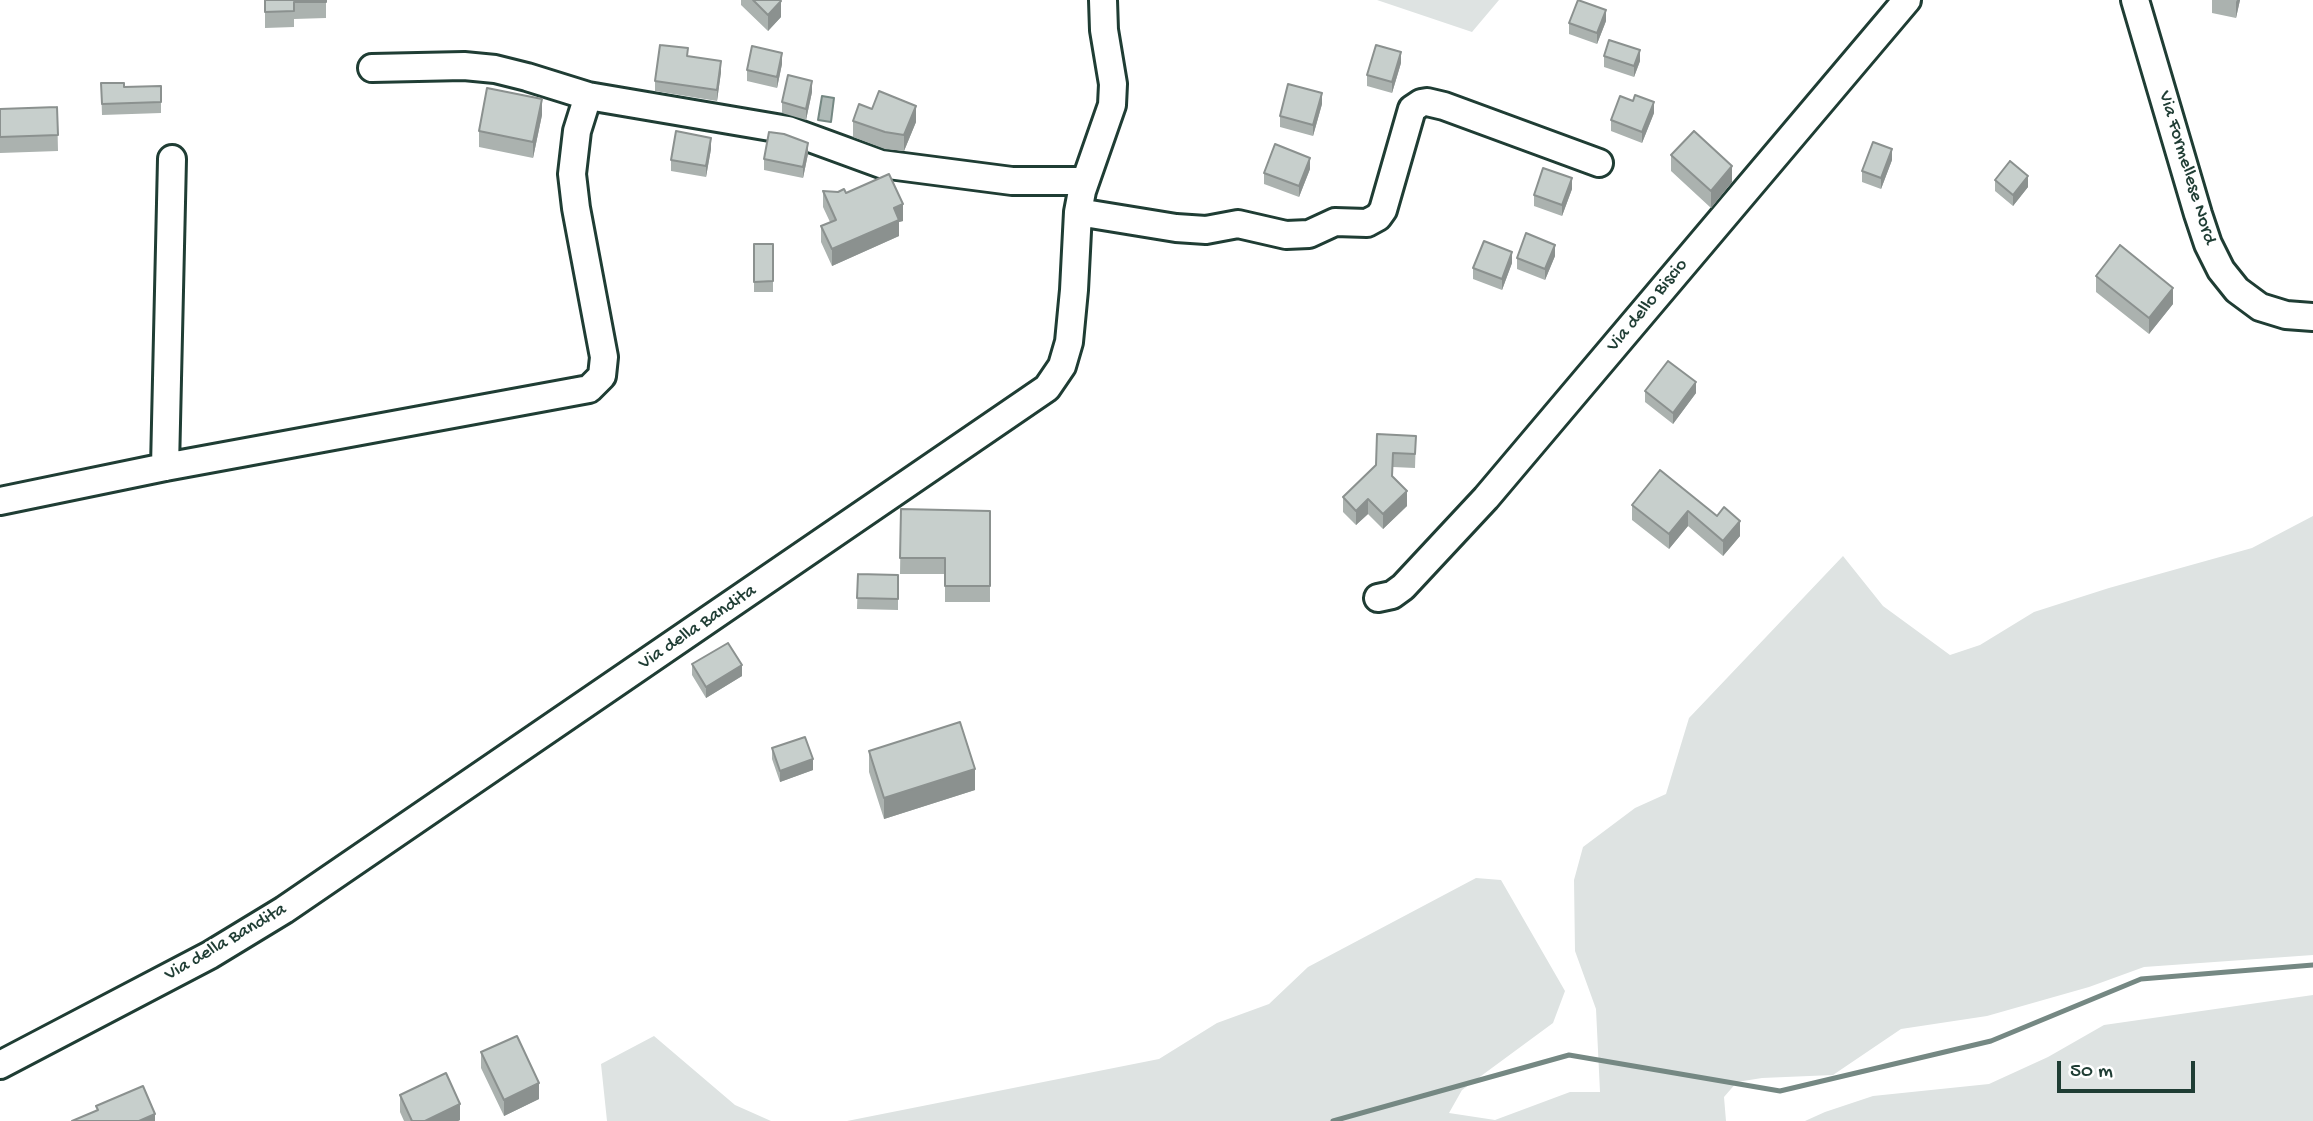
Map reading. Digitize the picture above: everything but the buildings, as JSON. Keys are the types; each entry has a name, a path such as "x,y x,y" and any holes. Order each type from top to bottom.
{"street":[{"name":"Via della Bandita","path":"0,1065 210,955 285,910 1042,393 1062,366 1069,342 1078,212 1085,181 1113,99 1103,0"},
{"name":"Via dello Biscio","path":"1378,598 1392,595 1403,587 1486,498 1907,0"},
{"name":"Via Formellese Nord","path":"2135,0 2201,223 2221,270 2237,290 2260,307 2286,315 2313,317"},
{"path":"372,68 483,67 588,96 788,130 868,161 893,166 1013,181 1085,181"},
{"path":"0,501 165,467 589,389 596,384 603,372 603,351 572,174 578,131 588,96"},
{"path":"1078,212 1189,230 1238,225 1286,235 1309,234 1335,222 1367,223 1378,217 1383,210 1412,109 1427,102 1599,163"},
{"path":"165,467 172,159"}],"shaded area":[{"path":"1377,0 1499,0 1472,32"},
{"path":"822,96 834,98 831,122 818,120"},
{"path":"2313,516 2313,955 2144,967 2089,987 1987,1016 1901,1029 1833,1075 1762,1078 1737,1082 1724,1097 1726,1121 847,1121 1159,1059 1217,1023 1269,1004 1308,967 1476,878 1501,880 1565,991 1553,1023 1462,1090 1449,1113 1495,1120 1570,1092 1600,1092 1596,1009 1575,951 1574,880 1583,847 1635,808 1666,794 1689,718 1843,556 1883,606 1950,655 1980,645 2034,612 2252,548"},
{"path":"2313,995 2313,1121 1805,1121 1873,1096 1989,1084 2048,1057 2104,1025"},
{"path":"654,1036 735,1105 771,1121 607,1121 601,1064"}],"waterway":[{"path":"1333,1121 1569,1055 1780,1091 1991,1041 2141,979 2313,965"}]}
